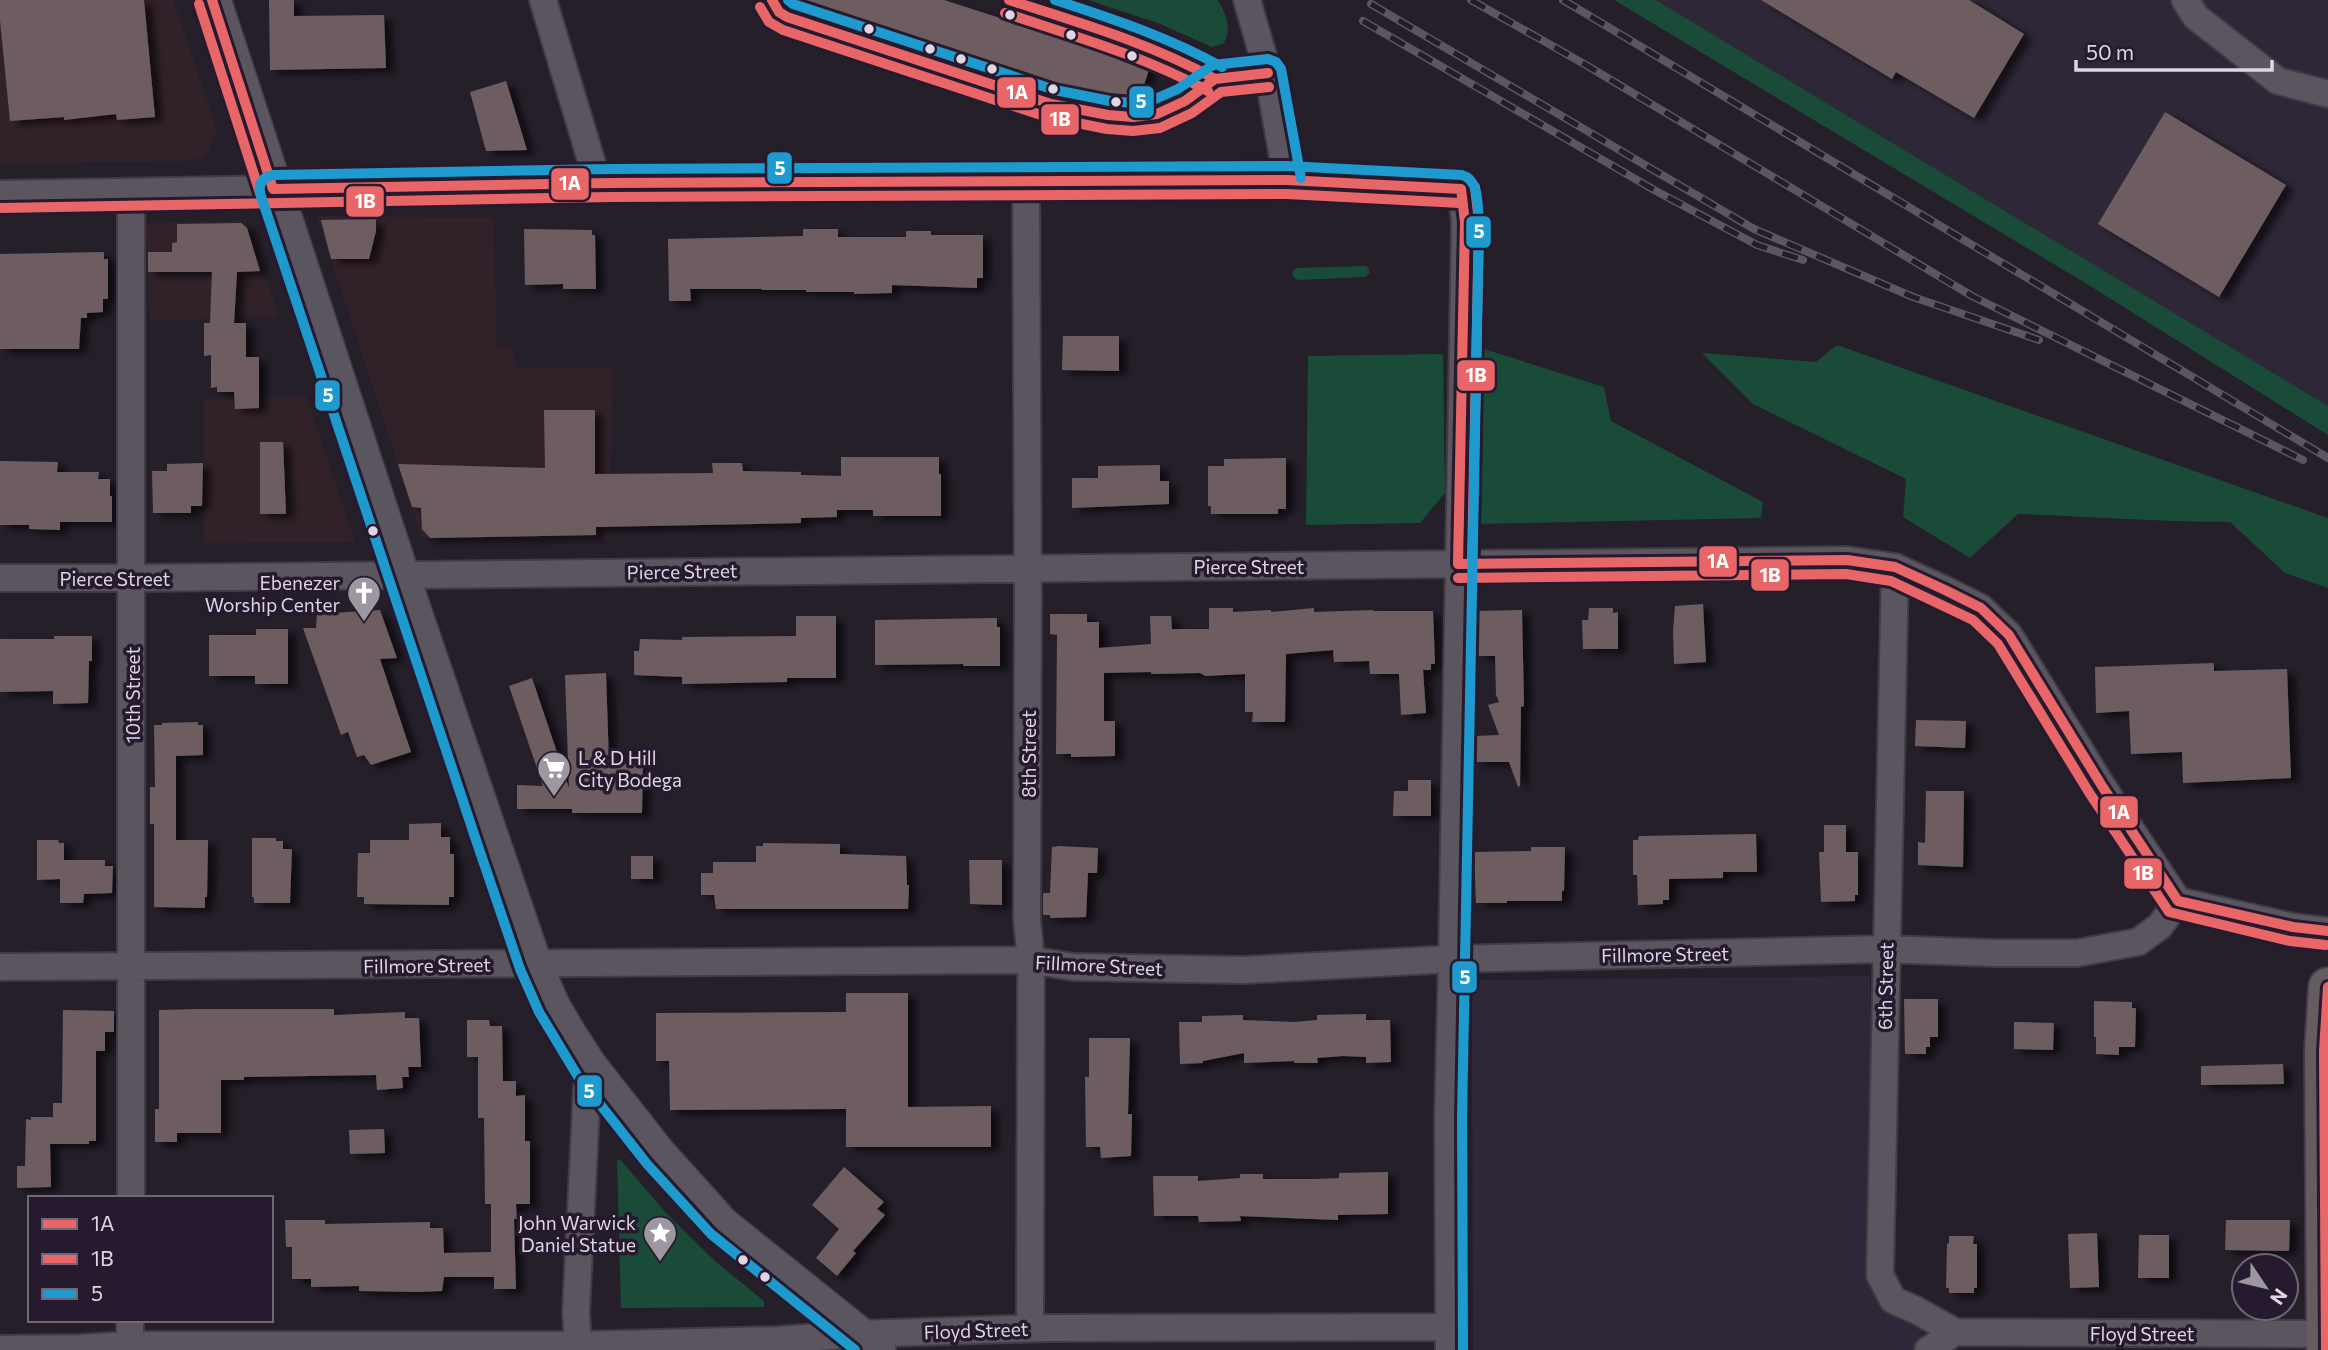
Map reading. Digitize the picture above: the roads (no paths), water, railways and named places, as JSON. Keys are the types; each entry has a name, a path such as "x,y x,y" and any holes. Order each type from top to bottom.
{"main road":[{"path":"212,0 400,574 533,964 551,1006 588,1066 658,1155 721,1225 867,1342"},
{"path":"2327,1339 2324,1051 2328,987"}],"street":[{"path":"543,0 598,183"},
{"path":"1247,0 1268,73 1287,180"},
{"path":"2185,0 2196,17 2278,81 2328,94"},
{"path":"0,194 598,183 1287,180 1461,189 1465,222 1448,1118 1448,1338"},
{"name":"8th Street","path":"1026,181 1027,920 1031,961 1030,1328"},
{"name":"10th Street","path":"131,193 131,1196"},
{"name":"Pierce Street","path":"0,578 1847,561 1895,567 1981,608 2009,635 2102,786 2178,901"},
{"name":"6th Street","path":"1895,567 1880,1275 1893,1300 1955,1332"},
{"path":"2178,901 2293,927 2328,931"},
{"name":"Fillmore Street","path":"0,967 1031,961 1073,967 1244,970 1452,959 1885,949 2077,953 2138,942 2160,926 2178,901"},
{"path":"578,1348 576,1312 588,1066"},
{"name":"Floyd Street","path":"0,1349 80,1348 130,1338 578,1348 778,1340 867,1342 1030,1328 1448,1338"},
{"path":"1928,1350 1955,1332"},
{"name":"Floyd Street","path":"1955,1332 2327,1339"}],"railway":[{"path":"1471,0 1586,65 1972,296 2303,460"},
{"path":"1563,0 2328,458"},
{"path":"1371,4 1754,229 1913,297 2039,340"},
{"path":"1363,21 1656,191 1757,245 1803,260"}],"place":[{"name":"Ebenezer Worship Center","path":"364,623"},
{"name":"L & D Hill City Bodega","path":"554,798"},
{"name":"John Warwick Daniel Statue","path":"660,1263"}]}
